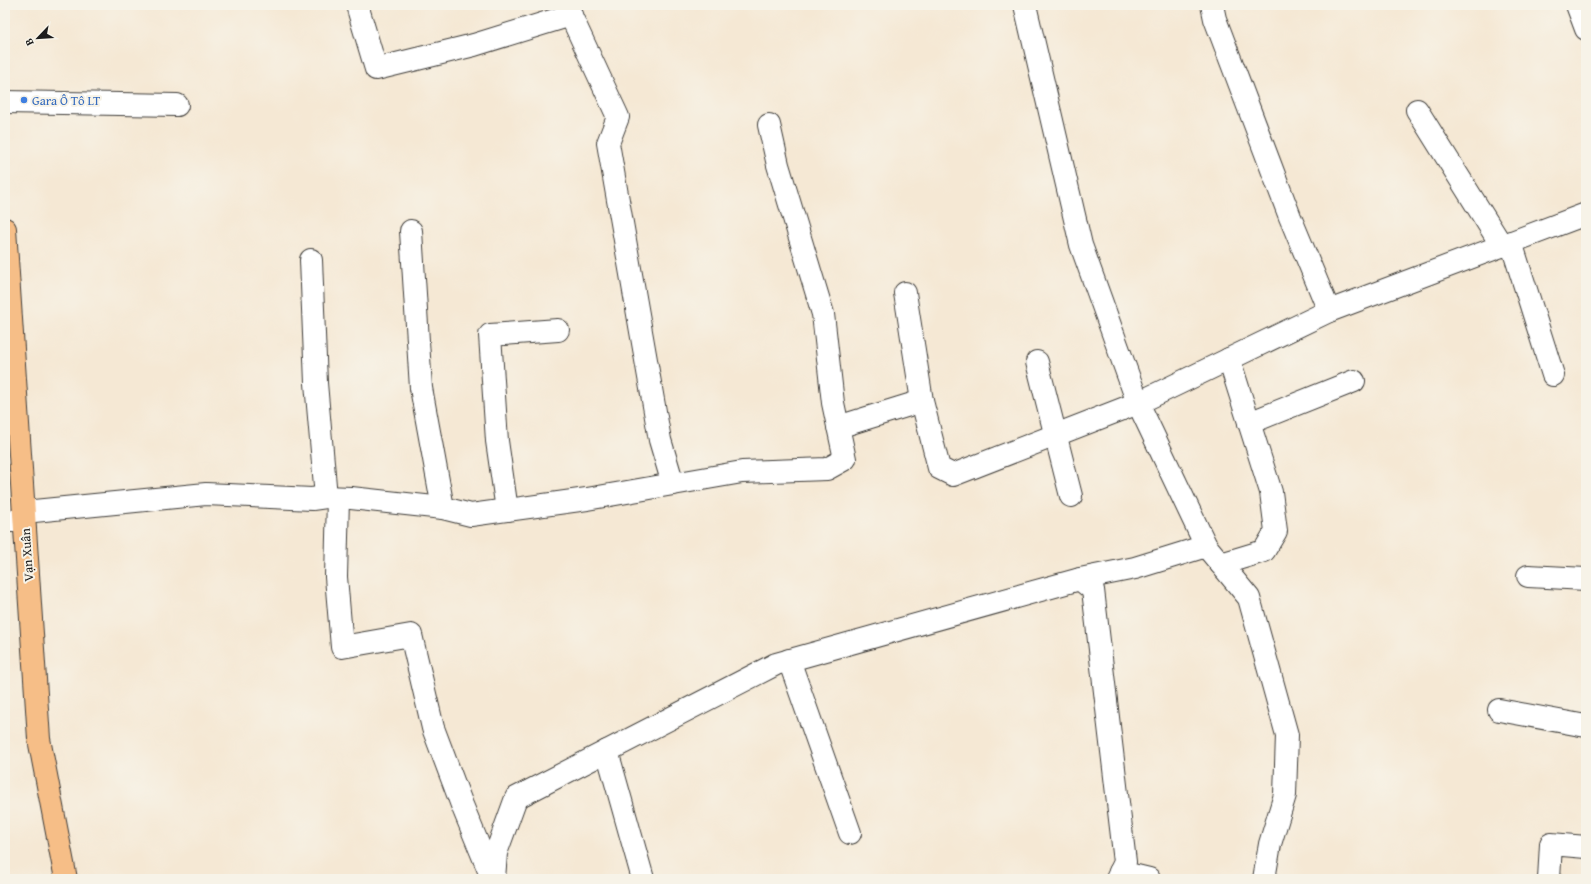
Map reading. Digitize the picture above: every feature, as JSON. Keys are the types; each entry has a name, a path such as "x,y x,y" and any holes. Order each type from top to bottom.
{"highway":[{"name":"Vạn Xuân","path":"5,229 18,518 39,739 66,879"}],"street":[{"path":"357,5 376,69 474,45 568,10 618,117 608,143 660,440 673,484"},
{"path":"1025,5 1081,245 1138,402 1206,546 1249,598 1287,736 1285,795 1270,844 1264,879"},
{"path":"1212,5 1290,217 1329,311"},
{"path":"5,102 177,105"},
{"path":"1417,110 1506,244 1553,375"},
{"path":"18,518 206,494 312,499 332,498 443,508 471,515 587,499 742,472 828,468 844,459 833,403 823,314 778,165 769,125"},
{"path":"905,293 922,401 940,468 953,475 1138,402 1329,311 1586,214"},
{"path":"411,231 421,388 443,508"},
{"path":"311,260 316,384 332,498 336,577 342,647 411,635 433,728 462,805 493,879"},
{"path":"507,510 497,441 490,335 558,330"},
{"path":"1221,564 1264,551 1276,531 1271,492 1229,359"},
{"path":"1037,362 1071,496"},
{"path":"1249,423 1354,381"},
{"path":"838,427 922,401"},
{"path":"493,879 496,852 516,798 776,664 1080,579 1136,568 1206,546"},
{"path":"1528,576 1586,579"},
{"path":"1080,579 1094,590 1125,862 1119,876 1150,879"},
{"path":"789,660 850,833"},
{"path":"1499,710 1586,726"},
{"path":"607,751 643,879"},
{"path":"1548,879 1551,844 1586,847"}],"place":[{"name":"Gara Ô Tô LT","path":"24,100"}]}
